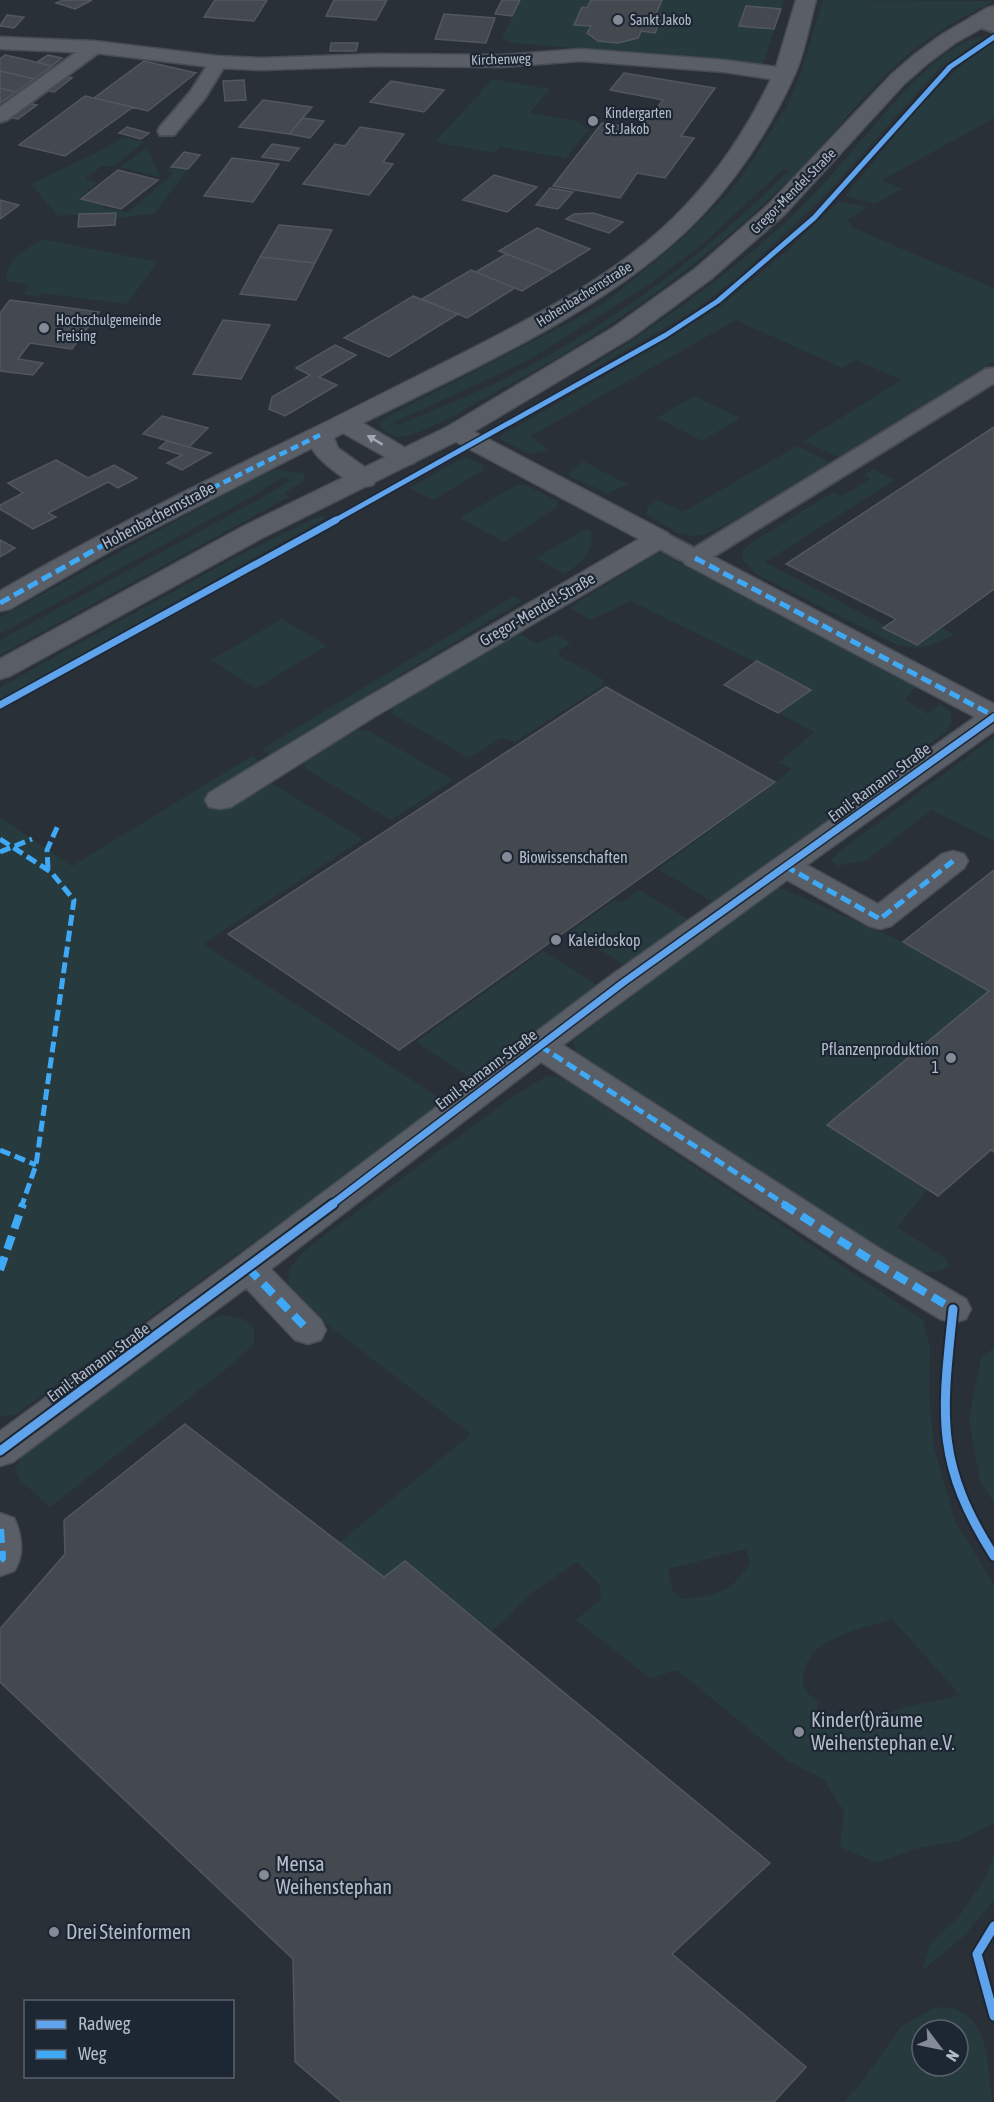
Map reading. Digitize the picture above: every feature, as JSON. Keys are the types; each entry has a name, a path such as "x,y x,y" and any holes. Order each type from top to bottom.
{"street":[{"name":"Hohenbachernstraße","path":"0,603 47,574 171,508 345,423 559,312 629,268 685,219 724,175 748,139 784,74 806,0"},
{"name":"Gregor-Mendel-Straße","path":"0,670 253,532 456,432 623,332 703,274 810,176 898,79 948,39 989,20"},
{"name":"Kirchenweg","path":"0,43 95,47 228,68 500,61 581,55 724,66 784,74"},
{"path":"345,423 405,458"},
{"path":"456,432 659,538"},
{"path":"320,435 326,452 364,479"},
{"name":"Gregor-Mendel-Straße","path":"220,800 385,699 659,538"},
{"name":"Emil-Ramann-Straße","path":"0,1451 248,1268 540,1046 994,716 695,558"},
{"path":"785,866 880,919 953,861"},
{"name":"Emil-Ramann-Straße","path":"540,1046 869,1259 953,1309"},
{"path":"248,1268 308,1330"},
{"path":"0,1529 0,1560"}],"lane":[{"path":"0,116 95,47"},
{"path":"167,131 198,94 228,68"},
{"path":"695,558 994,374"},
{"name":"Emil-Ramann-Straße","path":"659,538 695,558"}],"green space":[{"path":"521,0 591,0 587,8 582,7 574,25 591,26 598,41 618,43 638,38 641,31 655,32 663,15 656,14 662,0 784,0 763,63 511,43 502,38"},
{"path":"823,0 994,1 937,32 903,59 886,74 797,172 763,205 728,236 654,294 576,347 433,427 395,437 381,428 381,422 388,416 572,321 611,298 682,239 725,197 742,176 787,106 801,73","holes":["783,169 789,170 700,251 604,322 502,380 398,425 393,423 527,361 650,284 704,243"]},
{"path":"986,36 940,68 820,201 739,276 700,306 660,331 590,371 585,370 665,318 741,261 801,208 900,96 927,69 956,47 971,39"},
{"path":"994,42 994,118 882,180 902,189 875,204 845,196 929,97 964,63"},
{"path":"493,79 550,89 530,113 577,121 589,130 565,158 500,147 494,153 435,142"},
{"path":"123,137 145,142 114,166 102,166 85,179 97,183 79,198 105,205 102,208 128,212 173,174 168,169 188,169 154,214 116,218 116,213 58,216 31,184 102,150"},
{"path":"147,147 160,177 120,167"},
{"path":"839,201 867,207 848,220 853,228 994,288 994,361 838,457 804,441 901,380 856,360 842,368 736,320 531,436 548,450 530,454 500,439 500,436 672,337 722,305 790,248"},
{"path":"43,239 157,262 127,304 40,293 38,297 23,294 29,285 7,281 9,267 30,246"},
{"path":"694,396 740,418 702,441 657,418"},
{"path":"797,446 830,462 733,521 703,535 691,536 678,533 646,514 648,506 658,500 683,512"},
{"path":"464,457 484,465 482,471 433,500 409,488"},
{"path":"583,461 629,485 607,493 571,477 569,473"},
{"path":"276,469 302,473 306,477 301,483 284,493 289,497 0,655 0,640 263,497 290,480 283,477 253,496 0,634 0,617"},
{"path":"872,469 895,480 765,562 886,626 884,627 940,627 954,634 933,645 913,647 897,645 756,574 742,559 743,551 751,543 833,492 842,496 870,479 864,475"},
{"path":"516,485 526,485 557,501 557,507 504,542 460,518"},
{"path":"320,516 326,518 0,700 0,688 29,671 245,552"},
{"path":"590,529 591,544 586,556 565,574 536,558 584,530"},
{"path":"659,552 915,687 905,700 928,714 940,704 951,712 951,724 946,732 715,903 658,869 792,768 778,763 814,732 778,713 810,689 631,601 591,620 569,608"},
{"path":"514,596 522,601 270,755 262,749"},
{"path":"282,619 327,646 256,688 211,660"},
{"path":"516,631 537,644 556,635 571,643 559,651 559,656 604,680 602,686 515,742 501,738 469,758 393,714 393,705"},
{"path":"352,730 367,730 453,780 391,820 306,769 303,761"},
{"path":"994,737 994,841 931,810 867,860 838,866 831,860 838,852"},
{"path":"252,756 260,761 207,794 230,807 266,784 273,784 363,839 203,944 446,1102 16,1414 0,1417 0,817 72,866"},
{"path":"776,886 903,942 989,991 827,1125 928,1189 897,1227 946,1259 950,1266 944,1269 925,1272 900,1265 577,1054 573,1041"},
{"path":"639,890 690,920 627,967 571,931 615,900 622,903"},
{"path":"543,951 599,986 474,1080 416,1042"},
{"path":"548,1075 563,1078 923,1320 930,1346 929,1394 934,1448 955,1521 994,1585 994,1823 958,1841 915,1849 877,1863 840,1847 844,1811 823,1779 788,1761 677,1670 650,1678 576,1620 601,1599 599,1584 577,1562 533,1592 492,1631 405,1561 384,1577 340,1542 471,1434 321,1320 288,1286 289,1269 305,1250 508,1100","holes":["746,1549 750,1563 729,1587 714,1594 683,1599 673,1591 668,1569","892,1619 960,1695 857,1721 823,1723 816,1711 819,1703 804,1688 803,1684 805,1668 810,1657 818,1648 841,1635"]},
{"path":"221,1315 244,1319 254,1328 254,1344 230,1366 50,1507 20,1480 15,1469 24,1453 195,1327"},
{"path":"994,1348 994,1503 980,1481 969,1419 981,1357"},
{"path":"994,1854 994,1900 966,1934 923,1970 929,1945 960,1915 986,1877"},
{"path":"936,2007 955,2009 969,2018 916,2018"},
{"path":"970,2019 981,2036 985,2049 992,2102 844,2102 902,2026 910,2022 910,2078 970,2078"}],"building":[{"path":"63,0 92,0 75,9 56,3"},
{"path":"215,0 267,0 254,21 204,17"},
{"path":"334,0 387,0 376,20 326,16"},
{"path":"502,0 520,0 512,16 495,14"},
{"name":"Sankt Jakob","path":"591,0 662,0 656,14 663,15 655,33 641,31 638,38 618,43 598,41 587,33 591,26 574,25 582,7 587,8"},
{"path":"746,6 781,9 774,29 739,26"},
{"path":"444,14 495,18 486,43 435,39"},
{"path":"7,15 24,17 14,28 0,26"},
{"path":"331,43 358,43 356,51 330,51"},
{"path":"5,55 52,66 34,79 0,71 0,59"},
{"path":"48,55 62,58 52,66 37,62"},
{"path":"144,61 196,73 148,111 94,98"},
{"path":"0,71 34,79 16,92 0,88"},
{"path":"624,73 715,88 681,136 694,138 665,178 637,173 620,198 553,186 602,123 641,129 663,100 610,90"},
{"path":"63,76 72,78 54,92 45,90"},
{"path":"244,80 246,100 225,101 223,81"},
{"path":"391,81 444,90 424,112 370,102"},
{"path":"0,88 16,92 0,103"},
{"path":"85,96 133,107 65,156 19,145"},
{"path":"263,100 312,107 289,134 239,127"},
{"path":"27,103 37,105 18,119 9,117"},
{"path":"303,118 324,121 310,138 289,134"},
{"path":"127,127 149,133 141,139 119,133"},
{"path":"360,127 404,134 383,162 393,164 369,195 303,184 335,144 345,146"},
{"path":"272,144 299,148 289,161 262,157"},
{"path":"184,152 200,155 188,169 171,167"},
{"path":"232,158 279,164 253,202 204,196"},
{"path":"118,170 158,180 121,209 81,199"},
{"path":"494,175 537,187 507,212 463,200"},
{"path":"550,188 573,192 558,209 536,205"},
{"path":"0,200 19,205 0,219"},
{"path":"116,213 115,225 78,227 79,214"},
{"path":"593,213 623,222 609,233 566,219 574,214"},
{"path":"279,225 332,230 315,263 260,257"},
{"path":"537,228 590,249 553,272 499,251"},
{"path":"506,254 553,272 522,291 476,272"},
{"path":"260,257 315,263 296,300 240,294"},
{"path":"471,270 515,288 467,318 422,299"},
{"path":"413,296 458,314 389,357 344,338"},
{"name":"Hochschulgemeinde Freising","path":"10,300 99,312 72,349 30,343 18,359 43,363 33,375 0,371 0,313"},
{"path":"223,320 270,325 241,379 193,374"},
{"path":"335,345 356,355 319,377 337,385 285,416 269,409 272,397 310,375 296,368"},
{"path":"162,416 208,428 189,447 143,434"},
{"path":"994,427 994,589 917,645 883,628 896,619 786,564"},
{"path":"167,441 211,453 182,470 167,463 182,455 159,448"},
{"path":"56,460 88,478 114,465 137,478 118,488 108,482 48,513 56,517 33,529 0,509 0,505 23,493 8,483"},
{"path":"0,540 15,548 0,557"},
{"path":"757,661 811,690 778,713 724,685"},
{"name":"Biowissenschaften","path":"606,687 775,782 399,1050 228,934"},
{"name":"Pflanzenproduktion 1","path":"994,870 994,1152 991,1150 938,1196 827,1125 989,991 903,942"},
{"path":"185,1424 384,1577 405,1561 770,1863 672,1954 806,2067 774,2102 342,2102 295,2062 293,1959 0,1682 0,1629 65,1554 64,1520"}],"marked path":[{"path":"0,603 158,514 320,435"},
{"path":"695,558 994,716"},
{"path":"48,868 47,850 59,823"},
{"path":"0,839 51,872 74,900 36,1165 0,1270"},
{"path":"0,852 32,839"},
{"path":"785,866 880,919 953,861"},
{"path":"540,1046 869,1259 953,1309"},
{"path":"0,1150 36,1165"},
{"path":"248,1268 308,1330"},
{"path":"0,1529 2,1558 0,1560"}],"cycle path":[{"path":"0,705 496,432 666,335 718,301 814,218 950,67 994,37"},
{"path":"0,1451 248,1268 624,982 994,717"},
{"path":"953,1309 944,1393 946,1443 958,1488 978,1530 994,1556"},
{"path":"994,1926 977,1954 994,2016"}],"place":[{"name":"Sankt Jakob","path":"618,20"},
{"name":"Kindergarten St. Jakob","path":"593,121"},
{"name":"Hochschulgemeinde Freising","path":"44,328"},
{"name":"Biowissenschaften","path":"507,857"},
{"name":"Kaleidoskop","path":"556,940"},
{"name":"Pflanzenproduktion 1","path":"951,1058"},
{"name":"Kinder(t)räume Weihenstephan e.V.","path":"799,1732"},
{"name":"Mensa Weihenstephan","path":"264,1875"},
{"name":"Drei Steinformen","path":"54,1932"}]}
